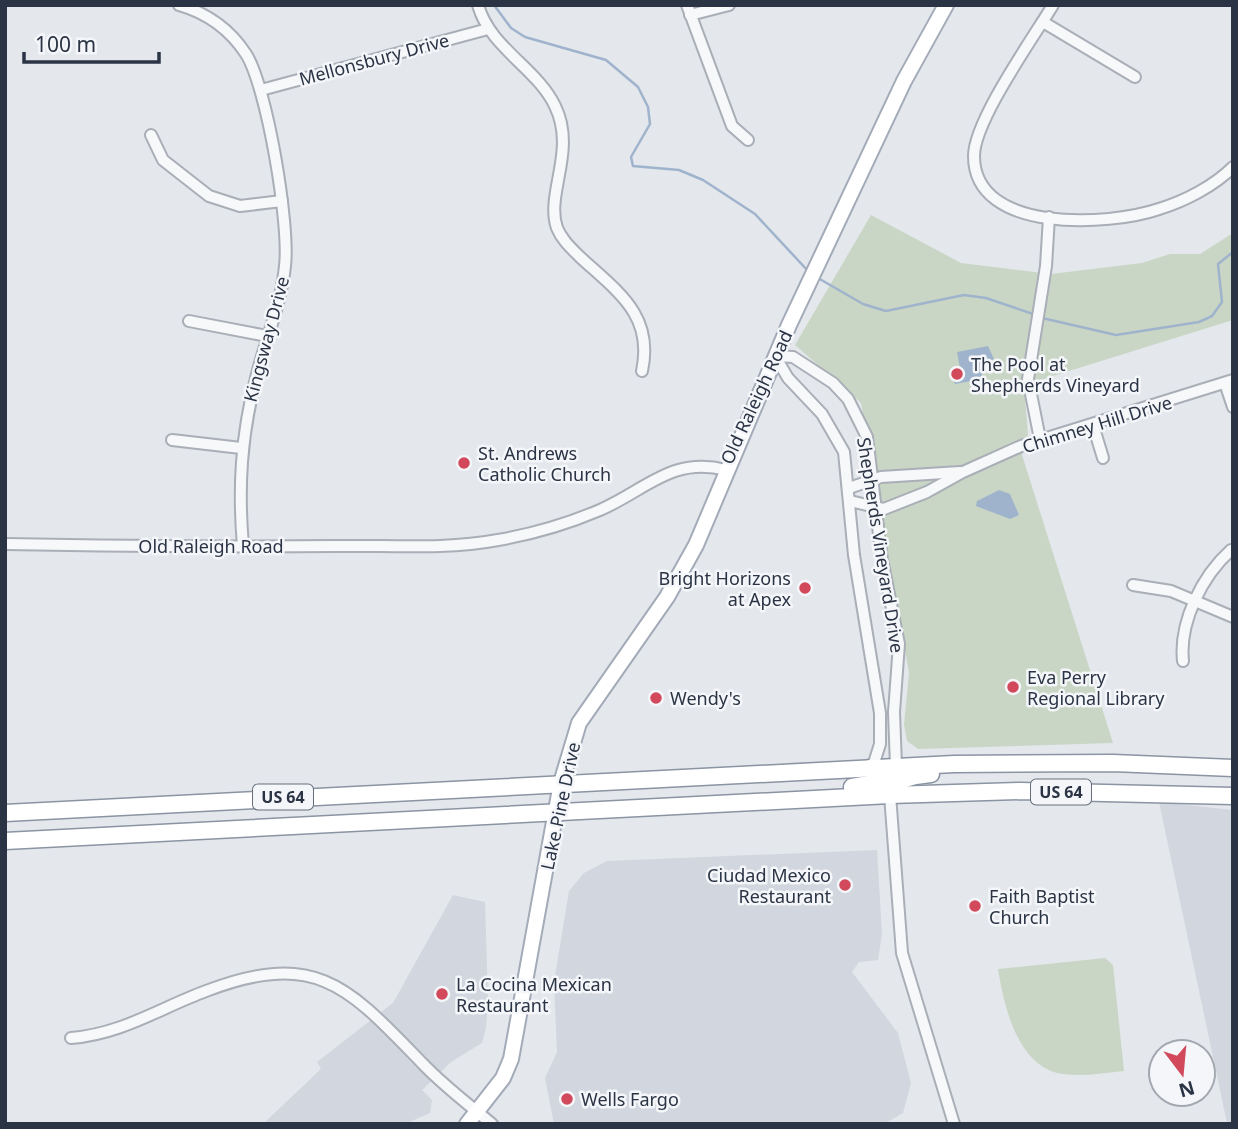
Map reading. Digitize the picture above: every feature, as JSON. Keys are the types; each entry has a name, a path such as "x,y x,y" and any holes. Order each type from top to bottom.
{"highway":[{"name":"US 64","path":"5,813 895,766 1036,764 1233,768"},
{"path":"890,795 896,783 906,778 1036,764"},
{"path":"778,801 791,793 887,781 894,774 895,766"},
{"name":"US 64","path":"5,841 890,795 1020,791 1233,796"}],"main road":[{"name":"Old Raleigh Road","path":"726,470 775,356 904,81 946,5"},
{"name":"Lake Pine Drive","path":"467,1124 503,1078 511,1059 561,783 579,723 667,597 696,545 726,470"}],"street":[{"name":"Kingsway Drive","path":"179,5 210,10 245,53 261,90 282,201 287,247 285,265 277,311 267,336 241,448 238,479 243,546"},
{"path":"478,5 488,29 541,85 554,104 561,123 564,147 555,210 556,226 566,243 620,294 635,314 646,340 642,372"},
{"path":"729,5 689,10 733,126 748,140"},
{"path":"1053,5 978,135 974,158 982,187 996,202 1016,212 1049,217 1108,219 1160,209 1202,190 1233,167"},
{"path":"1043,22 1135,77"},
{"name":"Mellonsbury Drive","path":"261,90 488,29"},
{"path":"151,135 163,160 209,196 240,206 282,201"},
{"path":"1040,439 1028,379 1046,266 1049,217"},
{"path":"189,321 267,336"},
{"name":"Shepherds Vineyard Drive","path":"775,356 793,357 803,362 840,389 867,437 882,559 899,645 894,712 895,766"},
{"name":"Shepherds Vineyard Drive","path":"775,356 788,378 822,414 838,439 847,467 858,582 881,729 874,763 864,768"},
{"path":"1229,381 1233,407"},
{"name":"Chimney Hill Drive","path":"876,508 884,509 927,492 963,471 1040,439 1093,425 1229,381"},
{"path":"1093,425 1103,458"},
{"path":"172,440 241,448"},
{"name":"Old Raleigh Road","path":"5,544 467,544 500,540 581,517 677,469 706,465 726,470"},
{"name":"Chimney Hill Drive","path":"849,488 874,478 963,471"},
{"path":"850,501 876,508"},
{"path":"1183,661 1183,632 1214,566 1231,551"},
{"path":"1133,584 1171,591 1233,617"},
{"path":"890,795 902,953 954,1124"},
{"path":"71,1038 123,1029 216,987 274,975 310,976 334,984 357,998 437,1078 492,1124"}],"shaded area":[{"path":"1159,802 1233,810 1233,1123 1227,1123 1217,1076 1217,1038 1209,1038"},
{"path":"877,850 882,934 878,960 859,962 852,972 898,1033 911,1083 903,1113 884,1124 554,1124 545,1078 557,1052 554,982 569,891 584,873 607,861"},
{"path":"453,895 485,902 488,1001 486,1028 482,1043 451,1062 422,1090 432,1100 430,1113 405,1124 263,1124 321,1069 317,1062 393,1003"}],"green space":[{"path":"871,215 961,263 1051,274 1142,263 1170,254 1200,254 1233,233 1233,320 1024,385 1028,436 1022,455 1113,743 918,749 907,741 904,725 909,673 861,403 795,345"},
{"path":"1105,958 1113,965 1124,1071 1078,1075 1047,1069 1034,1060 1015,1033 1004,1000 998,969"}],"water":[{"path":"988,346 994,359 980,366 983,379 955,384 951,374 960,368 957,352"},
{"path":"999,490 1010,494 1019,515 1010,519 976,506 977,501"}],"waterway":[{"path":"494,5 511,28 525,37 606,60 638,87 648,107 650,124 631,157 633,166 679,170 703,180 755,214 809,272"},
{"path":"1042,318 1116,335 1199,322 1212,316 1222,302 1218,264 1233,252"},
{"path":"818,278 863,304 886,311 964,295 986,298 1036,315"}],"place":[{"name":"The Pool at Shepherds Vineyard","path":"957,374"},
{"name":"St. Andrews Catholic Church","path":"464,463"},
{"name":"Bright Horizons at Apex","path":"805,588"},
{"name":"Eva Perry Regional Library","path":"1013,687"},
{"name":"Wendy's","path":"656,698"},
{"name":"Ciudad Mexico Restaurant","path":"845,885"},
{"name":"Faith Baptist Church","path":"975,906"},
{"name":"La Cocina Mexican Restaurant","path":"442,994"},
{"name":"Wells Fargo","path":"567,1099"}]}
